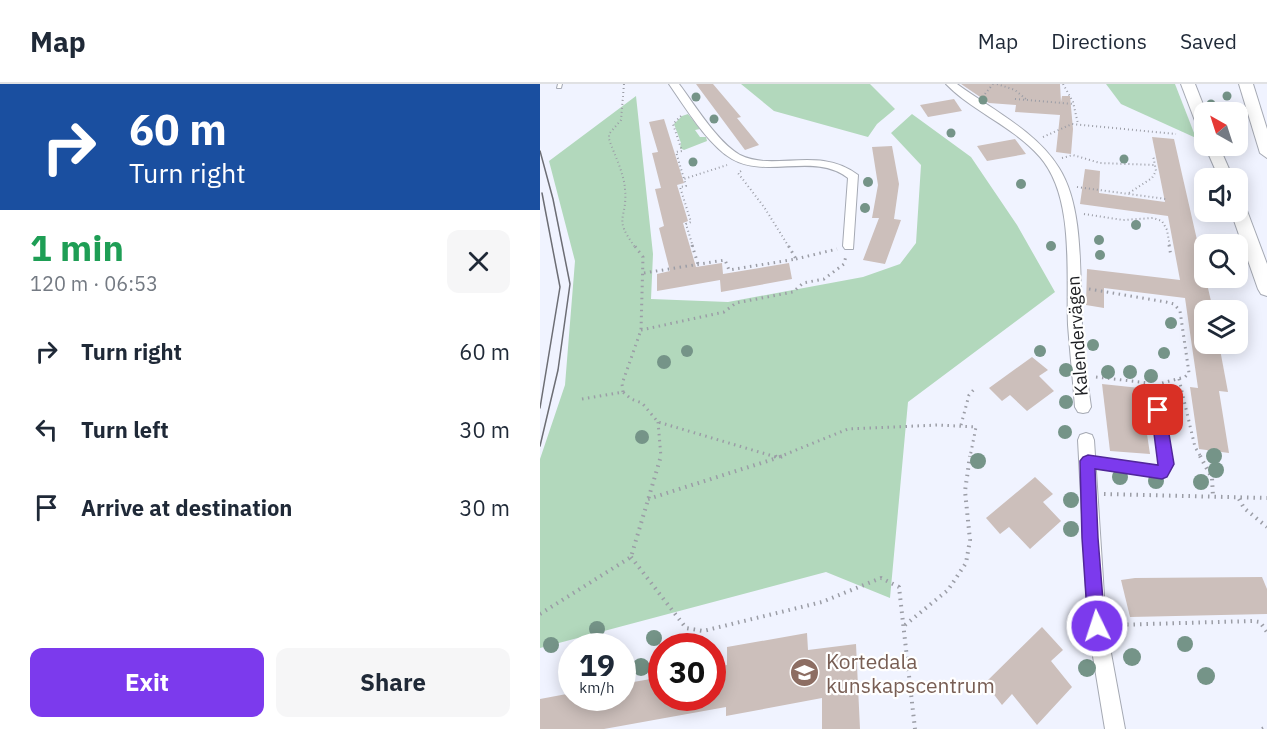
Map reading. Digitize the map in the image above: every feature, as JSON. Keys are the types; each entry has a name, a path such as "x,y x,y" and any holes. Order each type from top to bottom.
{"main road":[{"path":"1188,84 1195,102"},
{"path":"1246,84 1267,153"},
{"path":"1243,222 1267,289"}],"street":[{"path":"674,84 725,148 736,157 755,163 834,165 847,168 854,177 849,246"},
{"name":"Kalendervägen","path":"951,84 1029,139 1048,161 1063,186 1083,407"},
{"path":"1086,440 1097,626 1115,729"}],"lane":[{"path":"1088,461 1162,472 1165,470 1155,392"}],"path":[{"path":"624,84 621,120 609,134 609,139 626,189 621,222 625,233 644,257 641,330 622,384 623,392 631,399 642,403 658,422 775,455 777,458"},
{"path":"982,97 995,84 1020,93 1027,100"},
{"path":"1064,84 1074,104 1078,124"},
{"path":"1015,99 1074,104"},
{"path":"691,106 673,124 682,151 676,152 686,186 680,187 691,222 686,224 698,264"},
{"path":"1040,139 1060,128 1078,124 1176,134"},
{"path":"1048,161 1073,155 1100,163 1155,165"},
{"path":"1127,194 1152,178 1156,171 1153,155"},
{"path":"755,163 738,172 764,207 796,259"},
{"path":"684,179 729,165"},
{"path":"1063,186 1166,199"},
{"path":"1067,212 1118,219 1153,218 1161,221 1167,230 1171,256"},
{"path":"1118,219 1120,224"},
{"path":"641,330 724,312 736,303 793,292 803,283 824,279 844,264 849,246 796,259 729,270 724,260 643,273"},
{"path":"1073,287 1174,304 1180,311 1189,373 1170,382 1138,383 1080,375"},
{"path":"1179,379 1195,447 1212,478 1213,498"},
{"path":"961,425 969,395 976,387"},
{"path":"582,399 623,392"},
{"path":"540,614 631,558 661,456 658,422"},
{"path":"648,499 777,458 848,429 961,425 976,428 965,477 965,503 971,542 967,563 954,582 905,625"},
{"path":"1090,494 1267,498"},
{"path":"1238,498 1244,508 1267,527"},
{"path":"631,558 686,628 703,631 822,602 881,578 899,587 915,729"},
{"path":"1097,626 1252,621 1260,622 1267,632"},
{"path":"1262,729 1267,727"}],"green space":[{"path":"741,84 870,84 895,109 877,124 868,137 774,111"},
{"path":"1106,84 1175,84 1194,137 1121,104"},
{"path":"636,96 653,254 651,299 728,302 863,277 900,264 916,243 921,165 891,133 912,114 971,157 1017,225 1055,292 908,402 890,598 826,572 596,633 558,633 558,643 540,648 540,459 565,385 575,261 549,161"},
{"path":"688,114 700,129 695,130 700,137 706,137 707,141 684,150 680,148 681,143 674,124 682,116"}],"building":[{"path":"696,84 713,84 741,117 737,118 759,145 745,150"},
{"path":"961,84 1060,84 1061,102 1062,96 1070,96 1073,129 1071,154 1056,152 1060,115 1015,112 1016,105 989,103"},
{"path":"954,99 962,111 928,117 920,105"},
{"path":"664,119 684,183 677,185 688,221 683,223 696,267 722,263 723,274 789,263 792,279 721,292 720,280 657,291 657,274 670,271 659,228 664,226 655,189 661,188 652,153 658,152 649,122"},
{"path":"1152,137 1174,139 1196,234 1194,288 1208,288 1211,300 1194,300 1194,354 1221,354 1228,392 1219,391 1229,453 1199,449 1190,387 1198,388 1185,298 1104,288 1104,308 1086,305 1087,269 1180,280 1168,216 1080,204 1085,169 1100,171 1099,193 1165,202"},
{"path":"1015,139 1026,154 987,161 977,146"},
{"path":"892,146 899,184 894,219 901,220 885,264 863,260 879,218 872,218 878,185 872,147"},
{"path":"1032,357 1048,370 1039,376 1054,391 1027,411 1010,395 1002,401 989,388"},
{"path":"1102,384 1140,388 1150,454 1110,451"},
{"path":"1035,477 1053,494 1043,502 1061,521 1030,549 1009,527 1000,534 986,518"},
{"path":"1262,577 1267,589 1267,614 1130,617 1121,580 1135,578"},
{"path":"1042,627 1063,650 1051,661 1072,687 1037,725 1012,694 1002,705 985,683"},
{"path":"807,633 808,650 856,644 860,729 822,729 822,698 726,716 727,647"},
{"path":"648,679 648,711 704,711 604,729 540,729 540,699 558,696 558,711 636,711 636,682"}],"tram line":[{"path":"540,151 553,199 570,284 558,370 540,446"},
{"path":"540,408 560,287 542,193"}],"place":[{"name":"Kortedala kunskapscentrum","path":"805,673"}],"route":[{"path":"1097,626 1090,538 1088,461 1162,472 1165,470 1158,410"}]}
